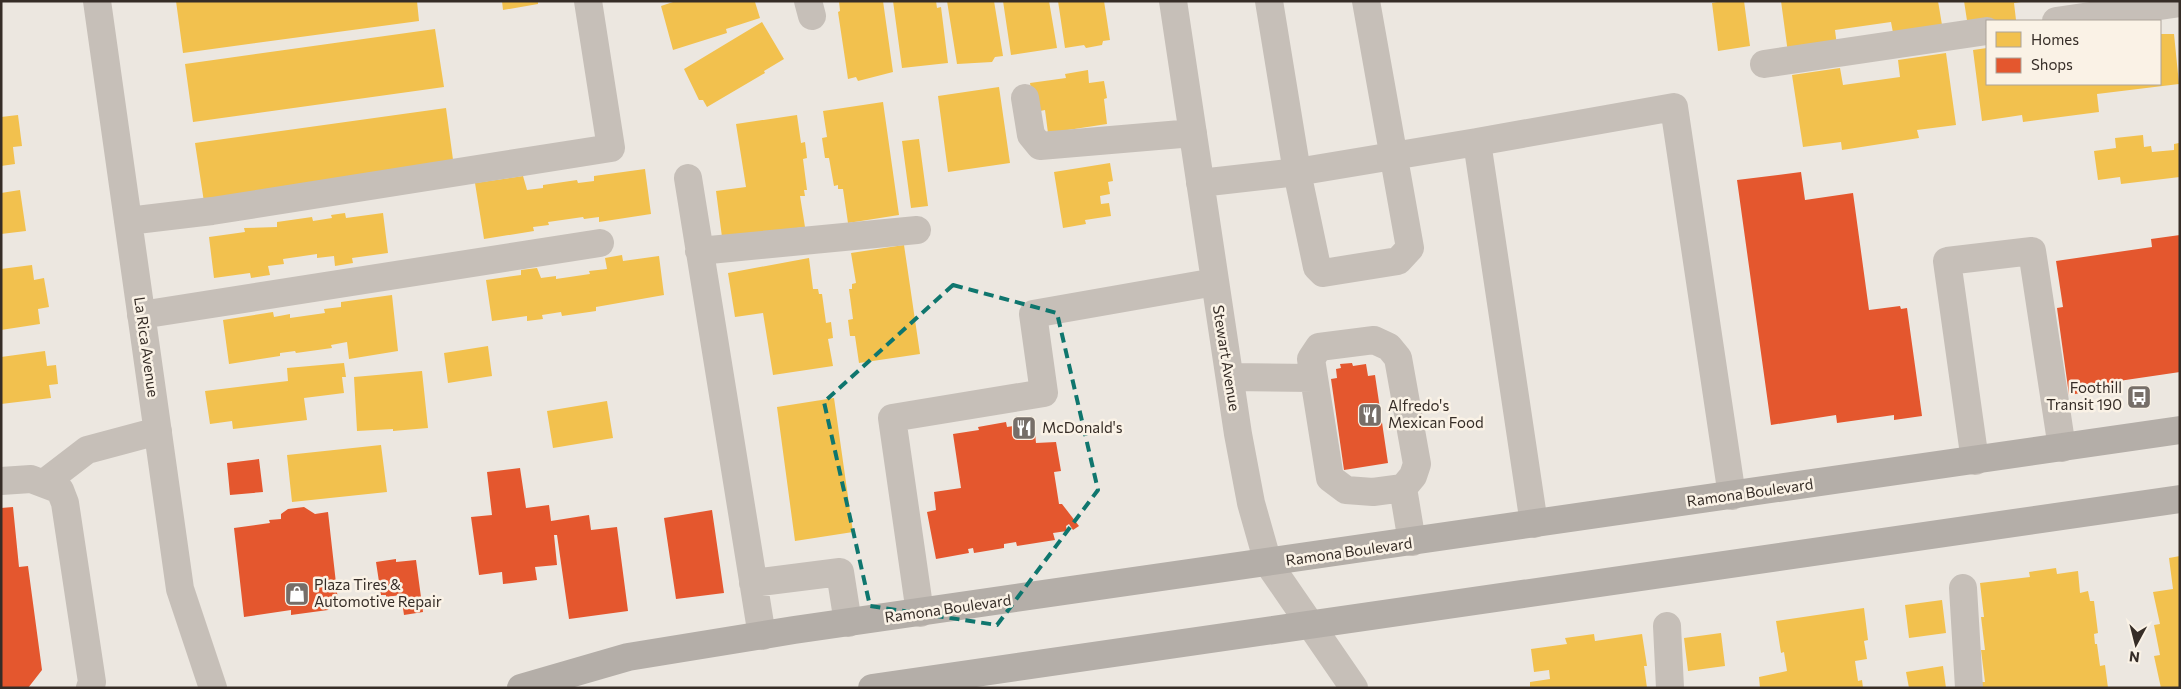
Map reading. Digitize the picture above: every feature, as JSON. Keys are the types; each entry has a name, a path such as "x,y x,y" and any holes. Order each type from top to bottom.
{"main road":[{"name":"Ramona Boulevard","path":"521,688 628,657 762,636 2180,430"},
{"path":"872,688 954,682 1308,625 2180,499"}],"street":[{"name":"La Rica Avenue","path":"97,1 180,589 213,688"},
{"path":"128,221 212,211 611,148 588,1"},
{"name":"Stewart Avenue","path":"1173,1 1230,378 1252,503 1268,564 1308,625 1354,688"},
{"path":"1269,1 1296,172 1317,268 1323,273 1398,261 1410,248 1366,1"},
{"path":"2063,20 2180,3"},
{"path":"1764,64 1986,31"},
{"path":"1025,98 1031,135 1040,146 1193,133"},
{"path":"1200,182 1296,172 1674,106 1732,496"},
{"path":"1476,142 1534,524"},
{"path":"688,178 762,636"},
{"path":"699,250 917,230"},
{"path":"141,315 600,243"},
{"path":"1975,461 1947,261 2032,250 2062,448"},
{"path":"920,612 892,418 1044,393 1033,314 1215,282"},
{"path":"1374,340 1389,347 1398,358 1417,464 1413,476 1403,488 1373,492 1346,490 1330,478 1311,359 1319,347 1374,340"},
{"path":"1230,378 1313,378"},
{"path":"44,483 87,450 158,431"},
{"path":"1,481 30,479 60,490 65,503 92,682 90,688"},
{"path":"1403,488 1412,542"},
{"path":"753,583 840,572 848,623"},
{"path":"1964,588 1969,688"},
{"path":"1667,626 1670,688"}],"highlighted area":[{"path":"953,285 1057,313 1098,490 997,625 870,606 824,402"}],"building: Homes":[{"path":"176,1 417,1 419,21 183,53"},
{"path":"502,1 538,1 538,4 503,10"},
{"path":"676,1 752,1 755,2 760,18 726,29 727,33 673,50 661,6"},
{"path":"839,1 883,1 893,72 858,81 856,77 848,79 838,12 840,11"},
{"path":"893,1 936,1 937,8 941,7 948,63 902,68"},
{"path":"947,1 994,1 1003,56 995,57 992,62 957,64"},
{"path":"1003,1 1049,1 1057,48 1011,55"},
{"path":"1058,1 1104,1 1110,40 1103,41 1102,45 1086,48 1084,45 1065,48"},
{"path":"1744,1 1750,46 1718,51 1712,3"},
{"path":"1781,1 1938,1 1943,31 1894,38 1891,22 1835,30 1837,46 1788,53"},
{"path":"1964,1 2021,1 2014,3 2016,20 1986,20 1968,27"},
{"path":"762,22 784,59 764,71 765,73 707,107 703,100 699,100 684,69"},
{"path":"435,29 444,87 193,122 185,64"},
{"path":"2161,34 2174,34 2179,84 2097,94 2099,112 2023,122 2022,115 1982,121 1973,50 1986,48 1986,85 2161,85"},
{"path":"1946,53 1956,125 1917,130 1919,138 1842,150 1841,142 1803,147 1792,75 1840,68 1843,85 1900,77 1898,60"},
{"path":"1088,70 1089,83 1104,81 1107,98 1104,99 1107,124 1048,133 1045,110 1035,112 1030,83 1066,78 1065,74"},
{"path":"999,87 1010,163 948,172 938,96"},
{"path":"883,102 899,215 848,223 843,189 838,189 838,185 834,186 829,158 825,158 822,138 827,137 823,111"},
{"path":"446,108 454,167 204,202 195,143"},
{"path":"18,115 22,146 13,147 15,164 1,166 1,117"},
{"path":"797,115 801,143 805,142 807,158 803,159 807,190 804,190 805,196 800,196 805,227 722,237 716,191 746,187 736,124"},
{"path":"2143,135 2144,147 2151,146 2152,152 2174,150 2174,144 2179,143 2180,177 2121,184 2120,177 2098,180 2094,151 2116,148 2115,138"},
{"path":"919,139 928,206 911,208 902,141"},
{"path":"1110,163 1113,181 1108,182 1110,194 1100,196 1101,204 1109,203 1111,216 1085,220 1086,224 1063,228 1054,172"},
{"path":"645,169 651,214 599,222 599,217 584,219 583,217 548,222 549,225 533,227 534,231 484,239 475,183 523,176 527,190 543,188 543,185 577,180 578,183 594,181 594,176"},
{"path":"20,190 26,231 1,234 1,193"},
{"path":"345,213 346,218 383,213 388,253 352,258 353,263 335,266 334,256 317,258 317,254 283,259 284,264 268,266 270,275 251,278 250,273 214,278 209,237 245,232 244,228 277,227 277,222 312,217 313,221 332,218 331,215"},
{"path":"904,245 920,354 859,363 855,336 850,336 848,320 853,319 849,289 852,289 852,284 856,283 851,253"},
{"path":"622,255 623,261 659,256 664,295 596,307 596,311 562,316 561,312 542,315 543,319 527,321 527,316 492,321 486,280 521,275 521,270 537,268 541,278 556,276 556,279 590,274 589,271 607,269 605,258"},
{"path":"809,258 813,289 818,289 819,294 822,294 826,323 831,322 833,338 828,339 833,366 773,375 763,313 735,317 728,273"},
{"path":"32,265 34,280 44,278 49,307 38,309 40,324 1,330 1,269"},
{"path":"392,295 398,351 349,359 347,342 331,345 332,348 296,353 295,351 280,353 280,356 229,364 223,320 273,312 274,317 290,314 290,318 325,313 324,309 341,307 341,302"},
{"path":"488,346 492,376 448,383 444,353"},
{"path":"45,351 47,366 56,365 58,384 49,385 51,398 1,404 1,357"},
{"path":"344,363 346,377 342,377 344,393 304,398 307,420 233,429 232,421 210,424 205,391 288,381 287,368"},
{"path":"422,371 428,428 393,431 393,429 357,431 354,377"},
{"path":"834,398 853,532 795,541 777,407"},
{"path":"607,401 613,438 553,448 547,411"},
{"path":"381,445 387,492 292,502 287,455"},
{"path":"2180,556 2180,688 2161,688 2154,656 2160,655 2154,625 2160,624 2153,592 2173,589 2169,558"},
{"path":"2056,568 2057,574 2078,571 2080,593 2088,591 2090,601 2094,601 2098,633 2094,634 2095,644 2097,644 2100,666 2105,665 2108,688 1982,688 1982,682 1985,682 1981,650 1985,650 1981,617 1984,617 1980,583 2030,577 2029,572"},
{"path":"1942,600 1946,633 1909,638 1905,605"},
{"path":"1864,608 1868,640 1864,641 1867,659 1855,661 1858,681 1862,680 1863,688 1760,688 1759,677 1787,671 1784,652 1781,653 1776,621"},
{"path":"1721,633 1725,666 1688,671 1684,638"},
{"path":"1594,634 1595,641 1642,634 1647,666 1644,666 1647,688 1530,688 1530,682 1550,679 1549,670 1534,672 1531,649 1567,644 1565,638"},
{"path":"1943,666 1946,688 1909,688 1906,672"}],"building: Shops":[{"path":"1801,172 1805,200 1853,193 1869,310 1900,306 1901,309 1907,308 1922,416 1894,420 1894,415 1837,423 1836,415 1771,425 1737,180"},
{"path":"2180,235 2180,372 2112,382 2113,388 2069,395 2057,308 2063,307 2056,261 2152,247 2151,239"},
{"path":"1352,363 1353,366 1366,364 1368,376 1375,375 1388,463 1344,470 1331,379 1337,378 1336,369 1341,368 1340,364"},
{"path":"1006,422 1007,427 1034,423 1036,443 1056,442 1061,471 1054,472 1059,504 1062,504 1079,526 1073,530 1069,524 1066,526 1067,531 1053,533 1055,540 1017,546 1016,542 1004,544 1004,548 974,553 973,548 968,549 969,553 936,559 927,512 936,510 934,492 961,488 953,434 979,430 978,427"},
{"path":"259,459 263,492 230,495 227,463"},
{"path":"520,468 526,508 549,505 551,521 589,515 591,530 617,527 628,611 569,619 557,535 554,535 557,565 535,567 537,580 503,584 502,572 479,575 471,517 492,515 487,472"},
{"path":"13,507 19,567 28,566 42,670 28,688 1,688 1,508"},
{"path":"304,507 315,514 328,512 338,601 331,602 328,610 291,615 291,610 244,617 234,528 270,523 269,520 281,519 281,514 288,509"},
{"path":"712,510 724,593 676,599 664,518"},
{"path":"396,559 396,562 416,560 423,612 404,615 401,595 386,597 386,595 381,595 376,562"}],"place":[{"name":"Foothill Transit 190","path":"2139,397"},
{"name":"Alfredo's Mexican Food","path":"1370,415"},
{"name":"McDonald's","path":"1024,428"},
{"name":"Plaza Tires & Automotive Repair","path":"297,594"}]}
